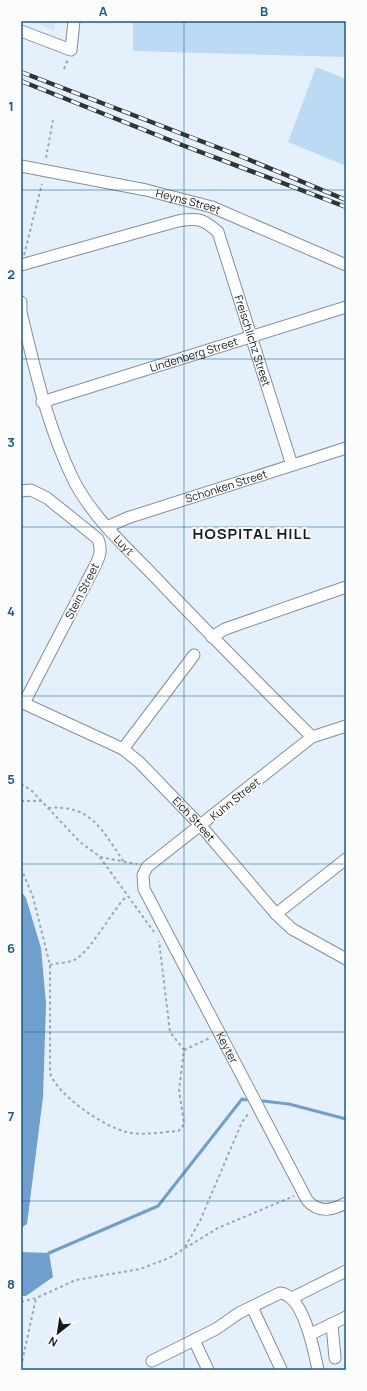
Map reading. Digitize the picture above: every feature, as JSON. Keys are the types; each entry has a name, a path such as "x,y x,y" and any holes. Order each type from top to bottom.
{"street":[{"path":"21,31 71,50 74,21"},
{"name":"Heyns Street","path":"21,166 146,190 212,207 346,265"},
{"name":"Freischlichz Street","path":"22,261 178,221 192,219 206,221 218,232 250,337 292,465"},
{"name":"Luyt","path":"21,302 21,312 42,402 74,480 107,527 212,637 312,737"},
{"name":"Lindenberg Street","path":"42,402 346,307"},
{"name":"Schonken Street","path":"107,527 127,518 346,448"},
{"name":"Stein Street","path":"21,491 30,490 46,498 98,539 101,547 100,556 95,566 22,703"},
{"path":"212,637 225,629 346,587"},
{"path":"123,749 194,655"},
{"name":"Eich Street","path":"22,703 123,749 139,762 201,826 276,914 292,929 346,959"},
{"name":"Kuhn Street","path":"148,867 312,737 346,726"},
{"path":"276,914 346,859"},
{"name":"Keyter","path":"148,867 143,881 144,889 302,1193 312,1205 326,1210 346,1204"},
{"path":"292,1298 346,1271"},
{"path":"152,1361 216,1329 239,1313 280,1293 286,1294 292,1298 311,1334 318,1370"},
{"path":"252,1307 282,1370"},
{"path":"311,1334 346,1317"},
{"path":"332,1324 335,1358"},
{"path":"194,1340 208,1370"}],"path":[{"path":"46,158 53,120"},
{"path":"22,261 42,184"},
{"path":"21,784 31,790 80,842 99,856 157,936"},
{"path":"21,801 42,801"},
{"path":"48,808 63,806 77,809 98,824 124,862"},
{"path":"99,856 148,867"},
{"path":"21,868 33,897 50,965 50,1073 53,1081 60,1090 87,1112 110,1126 126,1132 143,1133 180,1130 184,1124 179,1090 184,1050 170,1032 159,938 177,953"},
{"path":"50,965 75,960 99,932 117,905 127,896"},
{"path":"184,1050 219,1033"},
{"path":"185,1248 200,1221 242,1122 256,1104"},
{"path":"21,1302 36,1298 76,1280 140,1269 169,1258 218,1228 302,1193"},
{"path":"21,1367 36,1298"}],"shaded area":[{"path":"33,21 55,21 54,31"},
{"path":"133,21 346,21 345,57 133,51"},
{"path":"316,67 346,79 346,166 288,142"}],"water":[{"path":"21,891 26,898 41,948 46,1004 43,1097 27,1224 21,1228"},
{"path":"21,1252 49,1253 53,1277 26,1296 21,1296"}],"waterway":[{"path":"49,1253 158,1206 242,1099 246,1100"},
{"path":"263,1101 289,1104 346,1119"}],"railway":[{"path":"21,72 245,158 346,200"},
{"path":"21,81 182,145 346,207"}],"district":[{"name":"HOSPITAL HILL","path":"252,534"}]}
